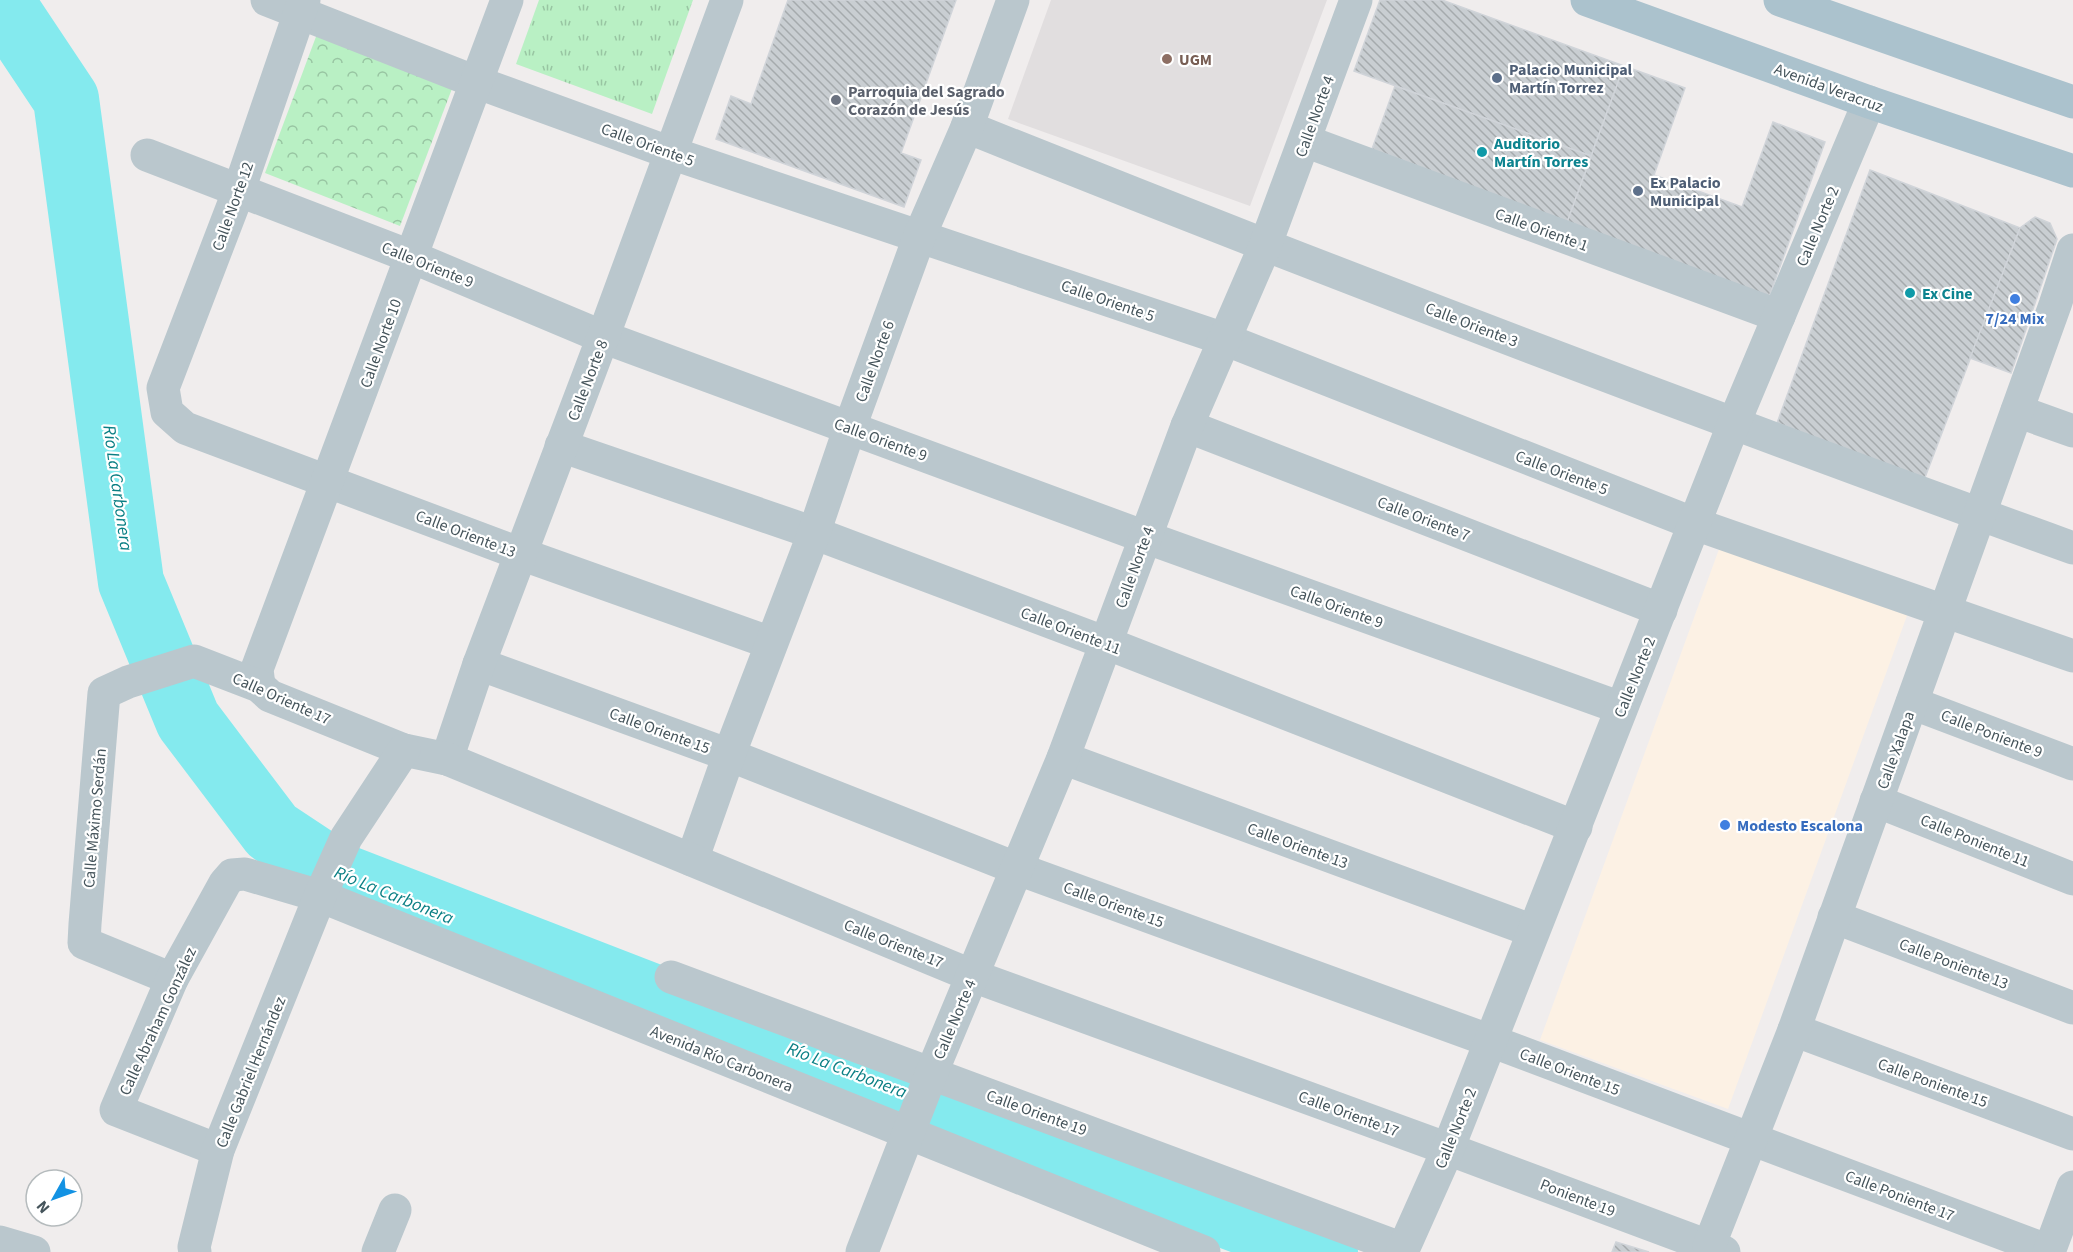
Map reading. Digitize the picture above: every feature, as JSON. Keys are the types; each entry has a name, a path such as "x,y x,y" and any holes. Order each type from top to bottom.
{"main road":[{"name":"Avenida Veracruz","path":"1587,0 1869,102 2073,171"},
{"path":"1780,0 1819,6 2073,102"}],"street":[{"name":"Calle Oriente 5","path":"267,0 301,6 477,82 670,153 920,235 1224,339 1695,524 2073,657"},
{"name":"Calle Norte 10","path":"259,686 257,669 507,0"},
{"name":"Calle Norte 8","path":"447,759 479,664 727,0"},
{"name":"Calle Norte 6","path":"692,860 729,755 814,533 920,235 967,127 1012,0"},
{"name":"Calle Norte 4","path":"862,1252 932,1072 1063,758 1187,426 1265,246 1356,0"},
{"name":"Calle Norte 12","path":"167,412 163,388 238,190 301,6"},
{"name":"Calle Norte 2","path":"1402,1250 1448,1149 1734,423 1869,102"},
{"name":"Calle Oriente 3","path":"967,127 1265,246 2073,548"},
{"name":"Calle Oriente 1","path":"1305,141 1779,316"},
{"name":"Calle Oriente 9","path":"147,155 412,257 603,337 1145,537 1621,708"},
{"name":"Calle Xalapa","path":"1716,1249 1750,1139 1794,1030 2017,411 2064,308 2073,250"},
{"path":"2017,411 2073,431"},
{"name":"Calle Oriente 13","path":"167,412 185,428 521,554 771,643"},
{"name":"Calle Oriente 7","path":"1187,426 1662,610"},
{"name":"Calle Oriente 11","path":"561,446 814,533 1107,643 1576,827"},
{"name":"Calle Oriente 17","path":"194,661 259,686 270,696 404,750 447,759 973,976 1448,1149"},
{"name":"Calle Máximo Serdán","path":"172,979 84,943 104,693 128,682 194,661"},
{"name":"Calle Oriente 15","path":"479,664 729,755 1018,869 1491,1041 1750,1139"},
{"name":"Calle Poniente 9","path":"1911,703 2073,764"},
{"path":"320,896 346,838 404,750"},
{"name":"Calle Oriente 13","path":"1063,758 1533,931"},
{"name":"Calle Poniente 11","path":"1876,801 2073,879"},
{"name":"Calle Abraham González","path":"218,1150 116,1110 172,979 225,884 232,875 237,873"},
{"name":"Avenida Río Carbonera","path":"237,873 320,896 1204,1252"},
{"name":"Calle Gabriel Hernández","path":"195,1252 194,1247 218,1150 320,896"},
{"name":"Calle Poniente 13","path":"1834,917 2073,1008"},
{"name":"Calle Oriente 19","path":"671,976 1402,1250"},
{"name":"Calle Poniente 15","path":"1794,1030 2073,1134"},
{"name":"Calle Poniente 17","path":"1750,1139 2049,1252"},
{"name":"Poniente 19","path":"1448,1149 1716,1249"},
{"path":"2049,1252 2073,1187"},
{"path":"378,1252 395,1210"}],"shaded area":[{"name":"UGM","path":"1051,0 1327,0 1250,206 1008,119"},
{"name":"Modesto Escalona","path":"1722,541 1909,610 1728,1109 1540,1040"}],"green space":[{"path":"539,0 693,0 652,114 516,64"},
{"path":"317,34 453,86 400,226 265,173"}],"building":[{"name":"Parroquia del Sagrado Corazón de Jesús","path":"788,0 956,0 901,153 921,160 904,207 716,139 731,96 751,104"},
{"name":"Palacio Municipal Martín Torrez","path":"1380,0 1442,0 1624,66 1591,156 1354,71"},
{"name":"Ex Palacio Municipal","path":"1624,66 1685,88 1654,175 1742,207 1773,122 1825,142 1769,297 1567,222"},
{"name":"Auditorio Martín Torres","path":"1395,86 1591,156 1567,222 1372,149"},
{"name":"Ex Cine","path":"1870,170 2020,228 1924,480 1777,423"},
{"name":"7/24 Mix","path":"2035,217 2050,223 2057,239 2011,373 1970,358 2020,228"},
{"path":"1616,1242 1649,1252 1612,1252"}],"waterway":[{"name":"Río La Carbonera","path":"0,0 66,99 131,582 188,720 272,831 340,876 940,1108 1325,1252"}],"place":[{"name":"UGM","path":"1167,59"},
{"name":"Palacio Municipal Martín Torrez","path":"1497,78"},
{"name":"Parroquia del Sagrado Corazón de Jesús","path":"836,100"},
{"name":"Auditorio Martín Torres","path":"1482,152"},
{"name":"Ex Palacio Municipal","path":"1638,191"},
{"name":"Ex Cine","path":"1910,293"},
{"name":"7/24 Mix","path":"2015,299"},
{"name":"Modesto Escalona","path":"1725,825"}]}
